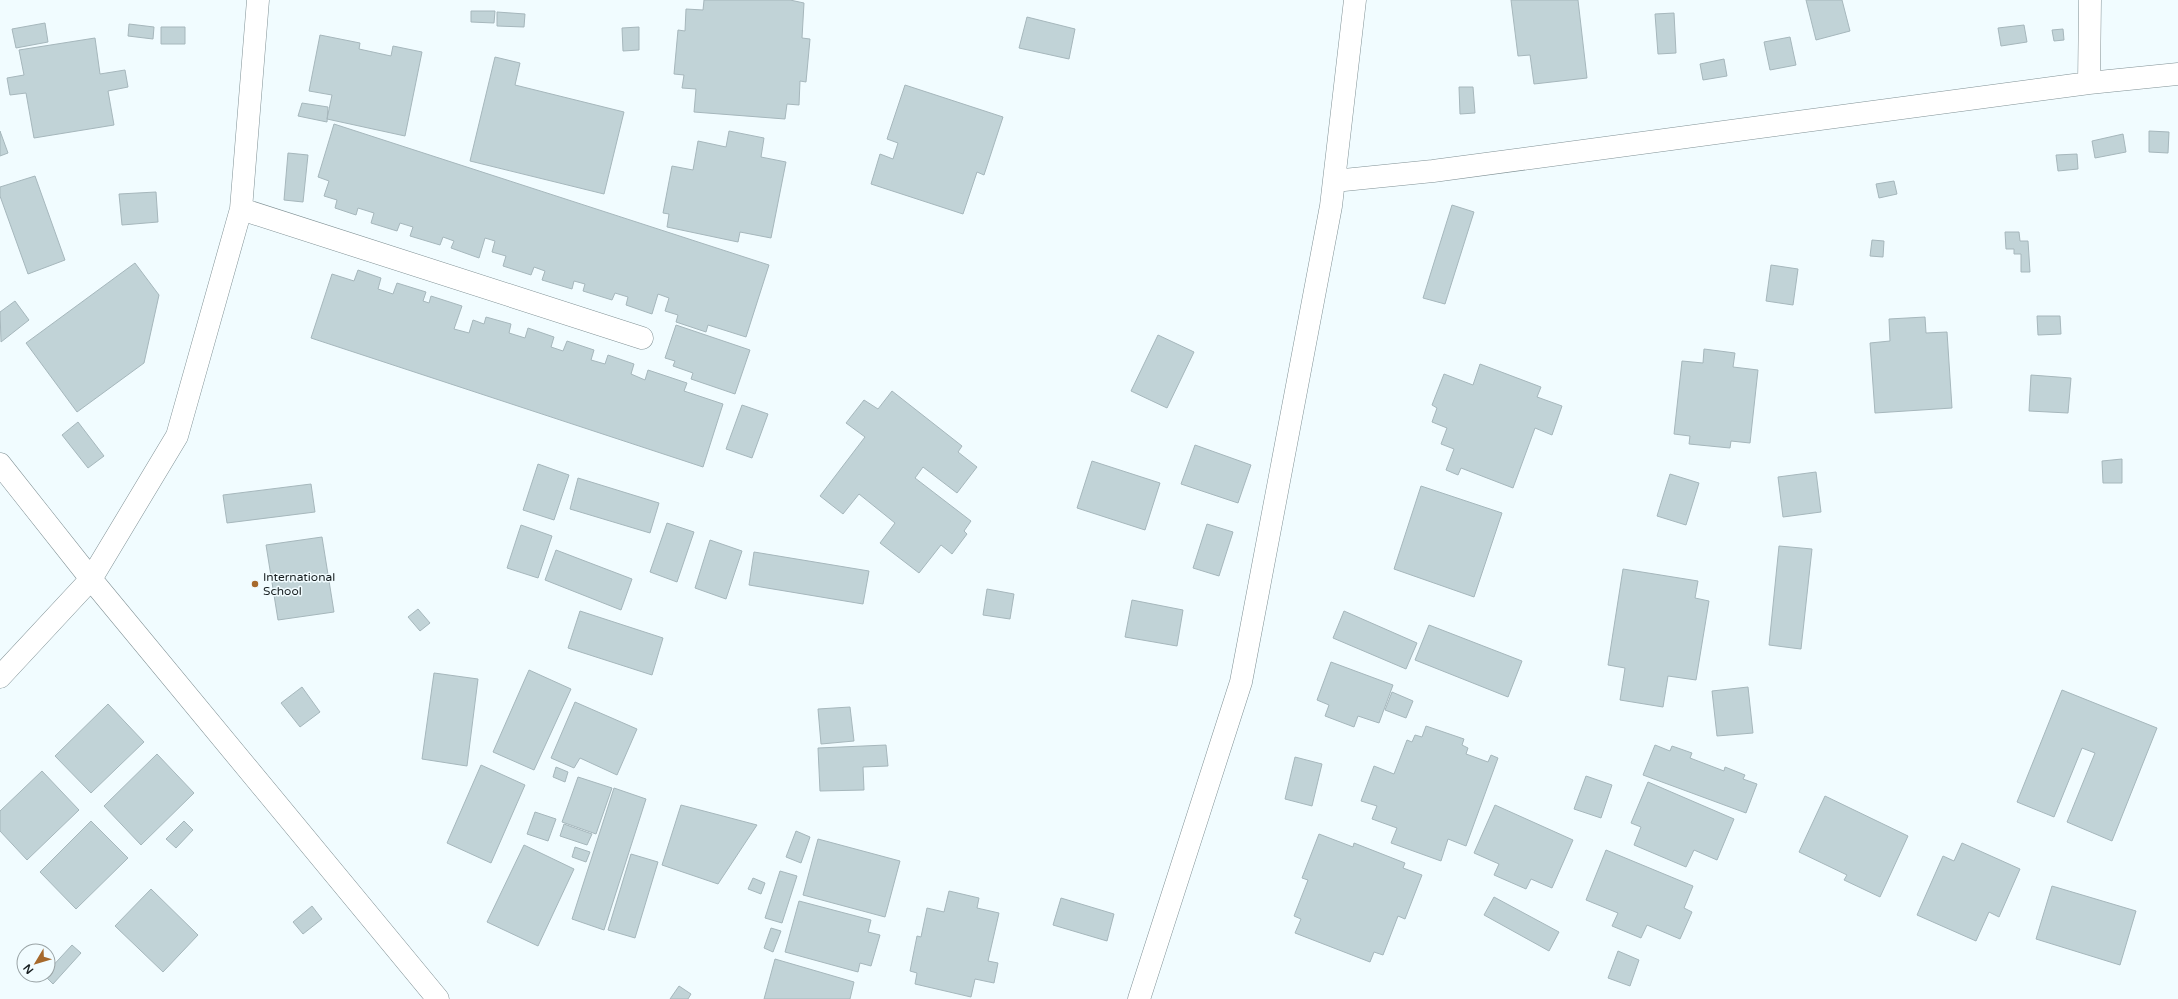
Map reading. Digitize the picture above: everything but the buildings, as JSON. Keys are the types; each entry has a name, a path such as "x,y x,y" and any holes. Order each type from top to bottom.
{"street":[{"path":"0,677 92,579 177,436 242,209 258,0"},
{"path":"1139,999 1241,682 1334,181 1356,0"},
{"path":"2089,83 2090,0"},
{"path":"1334,181 1433,171 2089,83 2178,74"},
{"path":"242,209 642,338"},
{"path":"0,464 92,579 438,999"}],"place":[{"name":"International School","path":"255,584"}]}
